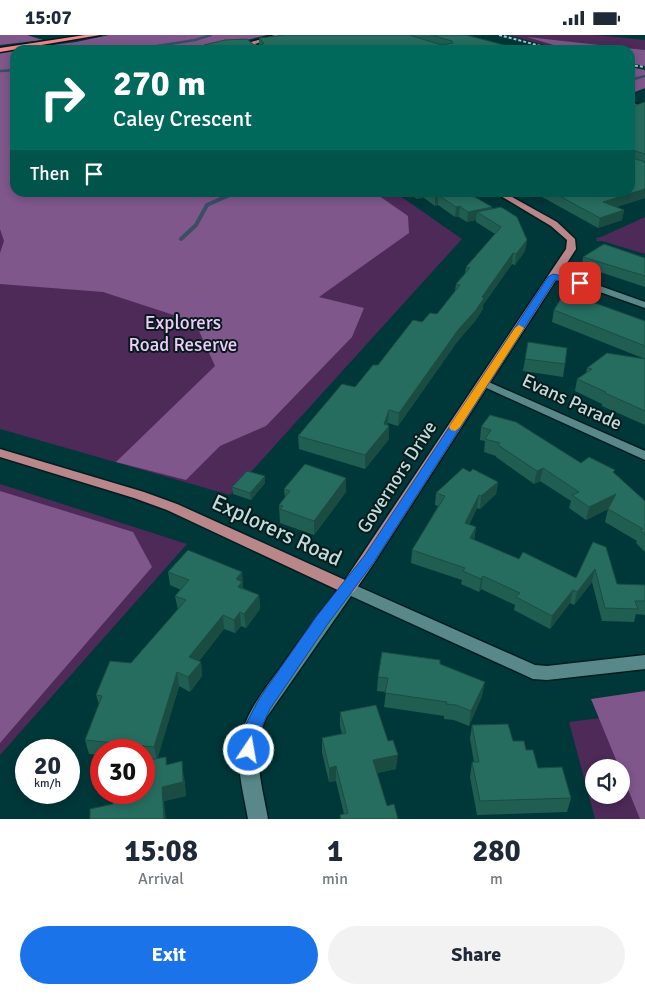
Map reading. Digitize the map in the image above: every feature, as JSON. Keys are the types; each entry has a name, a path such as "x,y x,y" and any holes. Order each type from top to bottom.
{"highway":[{"path":"19,45 84,35"},
{"path":"22,45 97,35"}],"main road":[{"path":"252,45 253,43 280,35"},
{"name":"Governors Drive","path":"348,588 369,559 571,249 572,243 570,238 554,225 507,197"},
{"name":"Explorers Road","path":"0,453 139,495 172,507 348,588"}],"street":[{"path":"553,277 586,284 645,305"},
{"name":"Evans Parade","path":"484,383 645,456"},
{"name":"Explorers Road","path":"348,588 533,672 546,673 645,662"},
{"name":"Governors Drive","path":"258,819 249,760 249,742 254,726 270,697 321,621 348,588"}],"green space":[{"path":"509,35 595,35 645,40 645,50 635,49 635,45 598,45 531,38 554,45 545,45"},
{"name":"Explorers Road Reserve","path":"0,96 10,161 10,197 402,197 462,239 230,495 0,429"},
{"path":"645,217 645,254 602,241 596,241 597,239 595,238"},
{"path":"0,484 187,544 0,755"},
{"path":"645,712 645,819 595,819 591,804 630,804 630,759 585,759 585,782 569,722"}],"shaded area":[{"path":"0,35 27,35 43,40 0,45"},
{"path":"109,35 267,35 226,45 53,45"},
{"path":"527,37 600,45 553,45"},
{"path":"635,49 645,50 645,66 635,64"},
{"path":"10,51 10,197 381,197 408,216 409,233 319,297 364,308 352,337 266,426 220,446 186,480 116,462 215,366 195,322 103,292 0,284 0,253 4,241 0,229 0,52"},
{"path":"635,68 645,70 645,88 635,92"},
{"path":"0,491 133,532 152,567 0,743"},
{"path":"645,691 645,819 640,819 630,794 630,759 616,759 591,699"}],"building":[{"path":"285,35 409,35 442,45 262,45 264,43 259,38"},
{"path":"431,35 466,35 504,45 442,45 453,43 452,41"},
{"path":"247,39 254,45 204,45 225,40"},
{"path":"645,102 645,154 635,151 635,105"},
{"path":"635,159 645,162 645,189 635,192"},
{"path":"441,197 475,197 492,207 468,212 460,206 456,207"},
{"path":"561,197 619,197 603,202 624,210 600,218"},
{"path":"501,207 517,217 527,240 516,254 513,253 482,297 484,298 476,310 458,330 399,413 389,410 384,424 389,426 365,455 298,436 342,384 355,387 373,365 378,365 413,320 422,322 430,313 437,314 460,285 456,284 470,268 466,267 501,227 477,212"},
{"path":"604,244 645,258 645,276 583,257"},
{"path":"565,292 594,298 592,302 645,321 645,346 554,310"},
{"path":"528,342 567,348 565,364 525,359"},
{"path":"607,353 645,359 645,411 577,379 592,369 587,368"},
{"path":"490,415 516,422 581,463 589,457 615,470 613,472 645,501 645,535 640,530 643,529 608,509 616,494 589,507 572,495 579,492 543,468 537,471 498,445 500,443 485,439 491,430 481,427"},
{"path":"305,464 346,478 314,521 280,509 283,506 279,505 290,491 284,489"},
{"path":"463,468 470,472 473,469 498,482 481,496 479,495 465,523 476,527 470,538 519,559 523,552 576,578 593,542 606,547 617,584 645,585 645,601 635,601 638,609 605,608 595,569 577,592 573,590 552,616 516,597 520,593 483,576 481,579 463,571 465,568 412,550 445,496 436,493"},
{"path":"247,471 265,476 250,493 232,487"},
{"path":"188,550 242,572 236,579 242,582 238,587 259,595 244,614 240,612 234,620 223,615 189,657 201,662 188,677 177,672 155,744 155,739 85,740 102,696 96,695 110,661 131,663 186,600 175,596 189,580 168,572"},
{"path":"382,652 440,660 440,664 485,682 471,711 456,705 446,704 447,702 385,693 388,678 378,677"},
{"path":"376,705 388,741 393,740 398,755 373,760 387,806 394,804 398,819 341,819 340,815 348,813 336,766 329,768 322,738 346,733 340,712"},
{"path":"508,724 513,741 524,741 526,750 533,750 538,768 562,767 571,798 480,801 472,762 479,762 472,725"},
{"path":"166,757 166,765 182,761 183,782 162,787 164,819 90,819 90,809 113,804 155,804 155,759"}],"waterway":[{"path":"164,45 195,40 211,35"},
{"path":"0,71 10,70"},
{"path":"635,79 645,76"},
{"path":"181,239 196,225 207,205 225,197"}],"railway":[{"path":"499,35 537,45"},
{"path":"635,66 645,67"}],"slow traffic":[{"path":"455,427 519,328"}],"route":[{"path":"249,750 249,742 254,726 265,704 321,621 369,559 553,277 580,283"}]}
